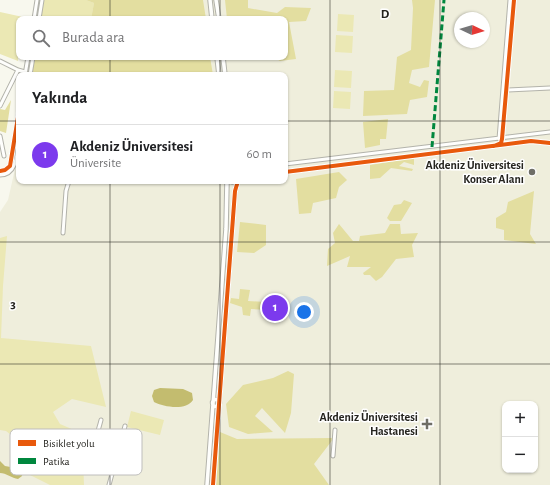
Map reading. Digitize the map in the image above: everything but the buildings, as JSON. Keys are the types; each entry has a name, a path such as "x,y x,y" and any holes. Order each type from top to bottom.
{"street":[{"path":"34,16 37,0"},
{"path":"39,16 42,0"},
{"path":"210,0 212,16"},
{"path":"216,0 218,16"},
{"path":"501,139 510,0"},
{"path":"489,147 500,144 501,139 514,0"},
{"path":"0,60 23,72"},
{"path":"25,72 27,60"},
{"path":"30,72 32,60"},
{"path":"217,60 219,72"},
{"path":"223,60 225,72"},
{"path":"0,106 16,74"},
{"path":"506,90 550,88"},
{"path":"0,171 5,170 10,166 16,129"},
{"path":"288,164 550,132"},
{"path":"0,136 4,156"},
{"path":"288,172 531,141 550,143"},
{"path":"0,175 8,174 14,167 16,155"},
{"path":"63,233 66,191 68,184"},
{"path":"228,184 226,229 207,484 213,485 236,184"},
{"path":"212,402 213,405 216,406 219,403"},
{"path":"99,429 101,420"},
{"path":"333,456 334,430"},
{"path":"109,485 112,475"}],"shaded area":[{"path":"43,0 550,0 550,485 0,485 0,212 8,200 16,164 16,184 288,184 288,72 32,72 34,60 288,60 288,16 40,16"},
{"path":"43,0 86,0 94,3 92,16 40,16"},
{"path":"86,0 203,0 206,16 92,16 94,3"},
{"path":"225,0 248,0 248,8 277,13 285,7 311,8 306,21 289,22 296,59 288,60 288,16 227,16"},
{"path":"412,0 435,0 429,67 412,70 409,83 420,87 424,80 429,81 427,97 410,100 407,114 363,116 364,91 394,90 397,57 411,50"},
{"path":"0,12 18,16 16,16 16,60 18,61 0,54"},
{"path":"338,14 354,15 353,32 337,31"},
{"path":"336,35 353,36 352,53 335,52"},
{"path":"33,60 210,60 212,72 31,72"},
{"path":"335,70 352,71 351,88 334,87"},
{"path":"334,91 351,92 350,109 333,108"},
{"path":"11,100 6,133 0,131 0,109 5,110"},
{"path":"388,119 386,139 380,139 380,145 365,148 363,122"},
{"path":"414,158 414,165 404,162 399,166 413,169 412,171 391,168 380,178 370,179 370,165"},
{"path":"339,172 347,180 339,187 336,198 313,203 311,213 299,214 296,179"},
{"path":"534,191 530,234 536,244 504,240 504,230 496,228 496,218 506,212 508,202"},
{"path":"404,200 412,203 401,221 390,221 387,218 394,205 401,204"},
{"path":"240,222 266,225 266,245 254,253 237,252"},
{"path":"339,224 353,241 359,241 360,236 385,233 390,224 400,224 401,234 418,233 412,245 414,257 396,259 382,277 376,281 370,275 364,275 363,273 371,267 347,267 350,256 327,266 328,249 335,243 333,233"},
{"path":"7,236 1,338 91,346 106,407 72,399 53,412 60,424 72,429 10,429 10,434 6,431 0,430 0,238"},
{"path":"240,289 250,290 248,301 265,302 268,310 251,309 250,316 243,315 242,307 230,303 231,298 239,299"},
{"path":"288,371 294,374 291,413 285,433 262,408 255,416 273,432 248,434 229,427 226,404 243,385 273,378"},
{"path":"160,388 183,389 192,393 193,400 185,406 180,407 158,404 154,402 152,396 154,390"},
{"path":"131,411 164,420 160,435 142,431 142,429 127,427"},
{"path":"220,432 237,439 334,438 314,464 329,485 216,485"},
{"path":"0,461 5,466 10,467 10,475 22,475 18,479 0,473"},
{"path":"30,475 84,475 84,485 50,485"}],"marked path":[{"path":"432,147 444,0"}],"cycle path":[{"path":"494,146 501,143 502,139 514,0"},
{"path":"0,171 5,170 10,166 16,129"},
{"path":"288,172 531,141 550,143"},
{"path":"213,485 235,191 237,184"}],"place":[{"name":"Akdeniz Üniversitesi Konser Alanı","path":"532,172"},
{"name":"Akdeniz Üniversitesi","path":"275,308"},
{"name":"Akdeniz Üniversitesi Hastanesi","path":"427,424"}]}
